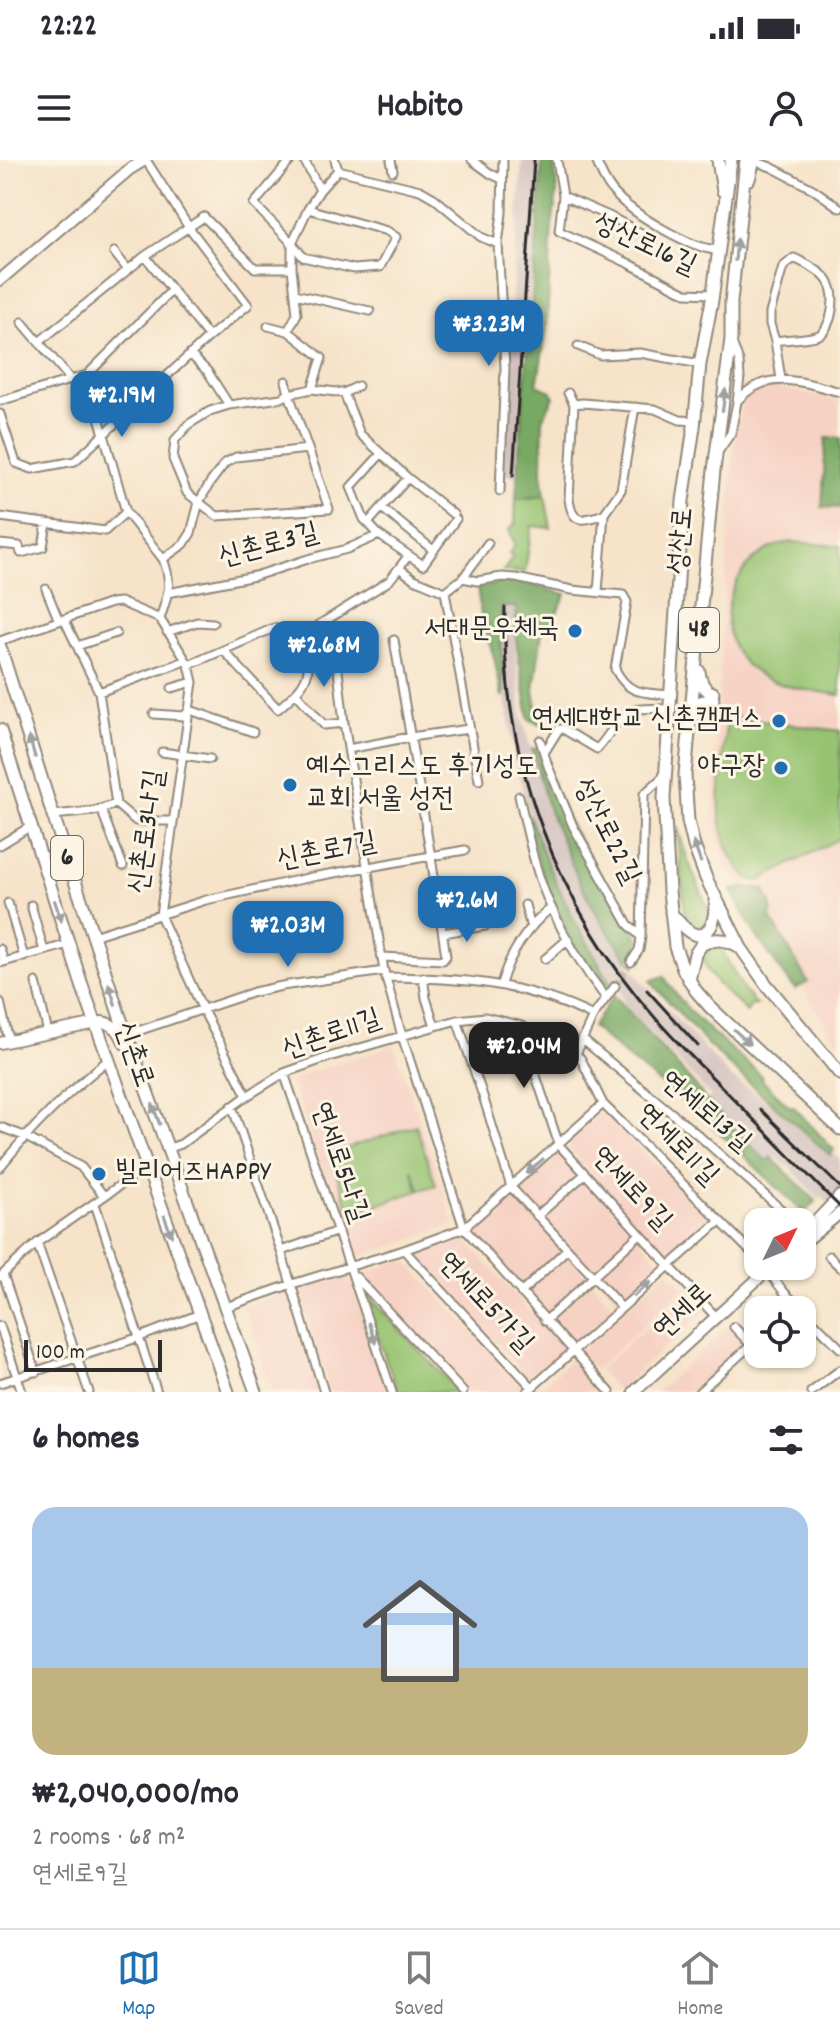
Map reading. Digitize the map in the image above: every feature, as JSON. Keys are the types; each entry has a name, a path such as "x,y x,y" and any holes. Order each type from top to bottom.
{"main road":[{"path":"718,160 724,202"},
{"name":"성산로","path":"731,160 683,501 665,775 671,912 677,953 689,980 710,1007 840,1129"},
{"name":"성산로","path":"746,160 731,302 731,339 716,454 688,746 685,788 688,825 694,846 741,948 766,984 840,1074"},
{"path":"742,198 754,160"},
{"name":"신촌로","path":"0,644 126,1035 256,1392"},
{"path":"688,746 698,705 713,696 701,680 697,655"},
{"name":"신촌로","path":"0,730 108,1060 228,1392"},
{"path":"671,912 683,928 698,934 712,924 717,899"},
{"path":"689,980 695,954 706,942 729,941 741,948"}],"street":[{"path":"0,280 130,169 145,160 188,226 248,305 190,354 75,461 32,469 16,463 0,414"},
{"path":"291,160 254,204 303,257 354,269 380,267 396,237 387,231 308,209"},
{"path":"304,160 320,190"},
{"path":"335,160 338,170"},
{"path":"391,160 393,171"},
{"path":"472,160 502,179"},
{"path":"500,491 505,368 498,244 503,160"},
{"path":"557,160 563,196 643,234"},
{"path":"596,160 612,191 639,213 676,236 705,249 717,250"},
{"path":"754,160 813,189 840,208"},
{"path":"288,331 297,314 292,243 308,209 338,170"},
{"path":"338,170 420,190 446,207 481,237 498,244"},
{"name":"성산로16길","path":"563,196 559,231 686,293 712,294"},
{"path":"39,342 145,256 204,217 255,268 292,268"},
{"path":"114,252 128,270"},
{"path":"145,256 209,337"},
{"path":"775,341 818,335 826,330 834,309 836,292 831,282 794,258 783,267 770,313 781,379"},
{"path":"0,401 87,375 172,290"},
{"path":"295,294 370,311"},
{"path":"22,322 71,380"},
{"path":"268,326 288,331 322,358 312,389"},
{"path":"716,454 731,433 737,402 739,362 731,339"},
{"path":"578,346 600,355 640,353 700,364"},
{"path":"190,354 208,372 229,405"},
{"path":"0,644 111,603 120,602 160,619 170,576 163,559 126,512 87,375"},
{"path":"737,402 752,388 781,379 840,392"},
{"path":"286,381 289,394 329,509 217,516 187,493 173,459 175,440 189,424 210,411 229,405 281,398 289,394 312,389 344,393 358,386"},
{"path":"344,393 360,434 455,517 423,565 379,535 364,519 351,487 381,454"},
{"path":"568,393 574,404 570,511 580,520 604,514"},
{"path":"574,404 655,409 680,420 695,421"},
{"path":"598,592 604,514 621,490 635,407"},
{"path":"163,559 184,544 191,533 199,502 225,463 236,457 308,449"},
{"path":"368,523 408,478"},
{"path":"382,508 433,550"},
{"path":"0,517 105,531 126,512"},
{"path":"0,544 19,546 21,553 43,547 47,523"},
{"name":"신촌로3길","path":"168,593 255,576 347,549 379,535"},
{"path":"445,592 463,578 488,543"},
{"path":"408,556 389,581 314,630 314,635 338,670 385,974 464,1228 610,1392"},
{"path":"399,568 414,579 445,592"},
{"path":"463,578 477,581 502,577 528,579 572,590 623,595 626,599 615,669 619,678 633,691 670,695"},
{"path":"46,589 99,692 116,804 136,821 172,821"},
{"path":"445,592 479,780"},
{"name":"신촌로3나길","path":"160,619 187,663 193,682 160,915"},
{"path":"167,632 197,622 213,623"},
{"path":"99,692 224,651 274,628 308,667 308,675 296,693 278,709 224,651"},
{"path":"77,646 116,633"},
{"path":"382,957 445,959 446,956 394,640"},
{"path":"172,688 193,682"},
{"path":"296,693 324,725 344,723"},
{"path":"544,754 559,729 597,749 617,724 632,712 669,709"},
{"path":"154,714 184,716 190,710 253,732"},
{"path":"348,749 469,729"},
{"name":"성산로22길","path":"540,740 562,803 580,839 628,924 641,937"},
{"name":"신촌로3나길","path":"162,752 210,759"},
{"name":"성산로22길","path":"631,962 639,950 641,937 644,794 665,775"},
{"path":"519,796 533,855 551,908 589,975 606,998"},
{"path":"53,815 94,811 116,804"},
{"path":"101,809 123,866"},
{"path":"0,845 31,826"},
{"name":"신촌로7길","path":"93,936 206,900 304,878 465,850"},
{"path":"8,903 24,957"},
{"path":"31,905 44,951"},
{"path":"525,905 531,928"},
{"path":"501,984 509,959 531,928 551,908"},
{"path":"160,915 202,1008 247,1096"},
{"path":"443,933 485,926"},
{"path":"545,959 568,939"},
{"path":"0,949 2,963 69,944"},
{"path":"126,1035 233,998 282,986 385,974 501,984 536,993 593,1016"},
{"path":"423,977 435,1026"},
{"path":"36,982 48,1033"},
{"path":"576,1054 593,1016 615,986"},
{"path":"0,1002 4,1042 95,1022 108,1023 118,1030 131,1062 138,1068"},
{"name":"신촌로11길","path":"169,1148 181,1144 284,1073 457,1020 485,1017 519,1025 576,1054"},
{"path":"457,1020 511,1187 621,1307"},
{"name":"연세로9길","path":"519,1025 559,1145 716,1317"},
{"name":"연세로13길","path":"582,1039 697,1134 779,1208"},
{"name":"연세로11길","path":"576,1054 603,1104 744,1245"},
{"path":"0,1167 24,1136 108,1060"},
{"name":"연세로5나길","path":"284,1073 392,1392"},
{"name":"연세로9길","path":"559,1145 603,1104"},
{"path":"232,1106 292,1284 324,1392"},
{"path":"0,1127 24,1136 81,1167 104,1196"},
{"path":"464,1228 559,1145"},
{"path":"36,1372 1,1275 37,1243 146,1167"},
{"path":"537,1216 585,1174"},
{"path":"816,1219 840,1196"},
{"path":"95,1204 157,1392"},
{"path":"816,1233 840,1213"},
{"name":"연세로9길","path":"669,1265 720,1221"},
{"name":"연세로5나길","path":"351,1270 464,1228"},
{"path":"281,1251 338,1231"},
{"path":"545,1321 640,1234"},
{"path":"37,1243 89,1392"},
{"path":"521,1293 567,1249"},
{"name":"연세로5가길","path":"404,1250 530,1390 669,1265"},
{"path":"829,1256 840,1267"},
{"path":"226,1307 292,1284 351,1270"},
{"name":"연세로5나길","path":"351,1270 463,1392"},
{"name":"연세로","path":"634,1392 756,1280"},
{"path":"777,1280 784,1292 840,1348"},
{"path":"0,1383 200,1314"},
{"path":"0,1326 22,1392"},
{"path":"734,1327 744,1336"},
{"path":"702,1391 744,1353"},
{"path":"811,1392 823,1388 840,1370"}],"shaded area":[{"path":"522,160 540,160 516,476 503,474"},
{"name":"연세대학교 신촌캠퍼스","path":"771,386 840,401 840,1044 728,869 714,827 735,428 741,407 748,397"},
{"path":"503,607 515,608 514,641 522,717 548,811 579,883 599,920 641,980 730,1076 776,1109 829,1156 833,1153 840,1160 840,1217 790,1168 771,1155 766,1160 708,1100 711,1096 626,1006 575,917 549,865 526,805 518,772 506,704"},
{"path":"394,1045 455,1225 352,1259 291,1079"},
{"path":"603,1110 711,1220 673,1258 664,1255 570,1149 571,1140"},
{"path":"559,1150 663,1265 621,1303 521,1193 520,1185"},
{"path":"510,1194 612,1305 612,1309 575,1344 470,1228"},
{"path":"460,1234 567,1353 533,1383 413,1252"},
{"path":"404,1259 528,1389 525,1392 468,1392 360,1275"},
{"path":"668,1270 684,1288 595,1370 578,1352"},
{"path":"349,1274 389,1392 330,1392 298,1290"},
{"path":"290,1291 320,1392 273,1392 244,1307"},
{"path":"687,1291 706,1312 618,1391 599,1370"},
{"path":"729,1326 744,1343 692,1392 657,1392"},
{"path":"572,1359 602,1392 535,1392"}],"green space":[{"path":"542,160 554,160 557,193 552,226 547,327 537,385 551,391 554,397 543,418 545,496 516,499 536,245"},
{"path":"826,438 840,438 840,508 822,507"},
{"path":"545,496 551,528 532,526 525,572 503,571 513,557 509,554 515,545 509,530 515,524 516,499"},
{"path":"793,542 840,546 840,695 794,688 761,676 737,653 729,633 728,613 732,593 741,574 755,558 772,547"},
{"path":"514,581 566,594 551,625 543,625 534,690 540,725 529,719 516,641 516,607 502,607 504,696 482,622 477,587"},
{"name":"야구장","path":"727,716 840,731 840,838 759,881 748,878 739,868 723,833 720,794"},
{"path":"537,748 571,827 639,939 638,947 629,961 600,920 580,883 549,811 532,749"},
{"path":"526,816 529,816 573,917 611,983 604,992 577,951 556,908"},
{"path":"677,825 710,913 706,927 698,931 686,925"},
{"path":"764,888 772,906 771,918 808,982 795,989 768,953 731,890"},
{"path":"715,946 722,950 744,991 756,1005 750,1006 747,1012 707,970 703,955"},
{"path":"664,976 696,1017 763,1077 762,1080 790,1107 793,1106 834,1150 830,1155 708,1045 650,981"},
{"path":"614,995 704,1098 766,1161 771,1157 816,1201 809,1208 799,1208 702,1116 592,1027"},
{"path":"416,1125 436,1185 420,1190 412,1169 418,1191 350,1214 330,1154"},
{"path":"359,1286 459,1392 398,1392"}],"tunnel":[{"path":"615,986 631,962"}],"railway":[{"path":"513,476 534,160"},
{"path":"505,608 506,664 513,719 525,774 542,828 564,880 591,930 622,976 665,1029 840,1207"},
{"path":"647,990 698,1046"},
{"path":"760,1109 840,1187"}],"place":[{"name":"서대문우체국","path":"575,631"},
{"name":"연세대학교 신촌캠퍼스","path":"779,721"},
{"name":"야구장","path":"781,768"},
{"name":"예수그리스도 후기성도 교회 서울 성전","path":"290,785"},
{"name":"빌리어즈HAPPY","path":"99,1174"}]}
